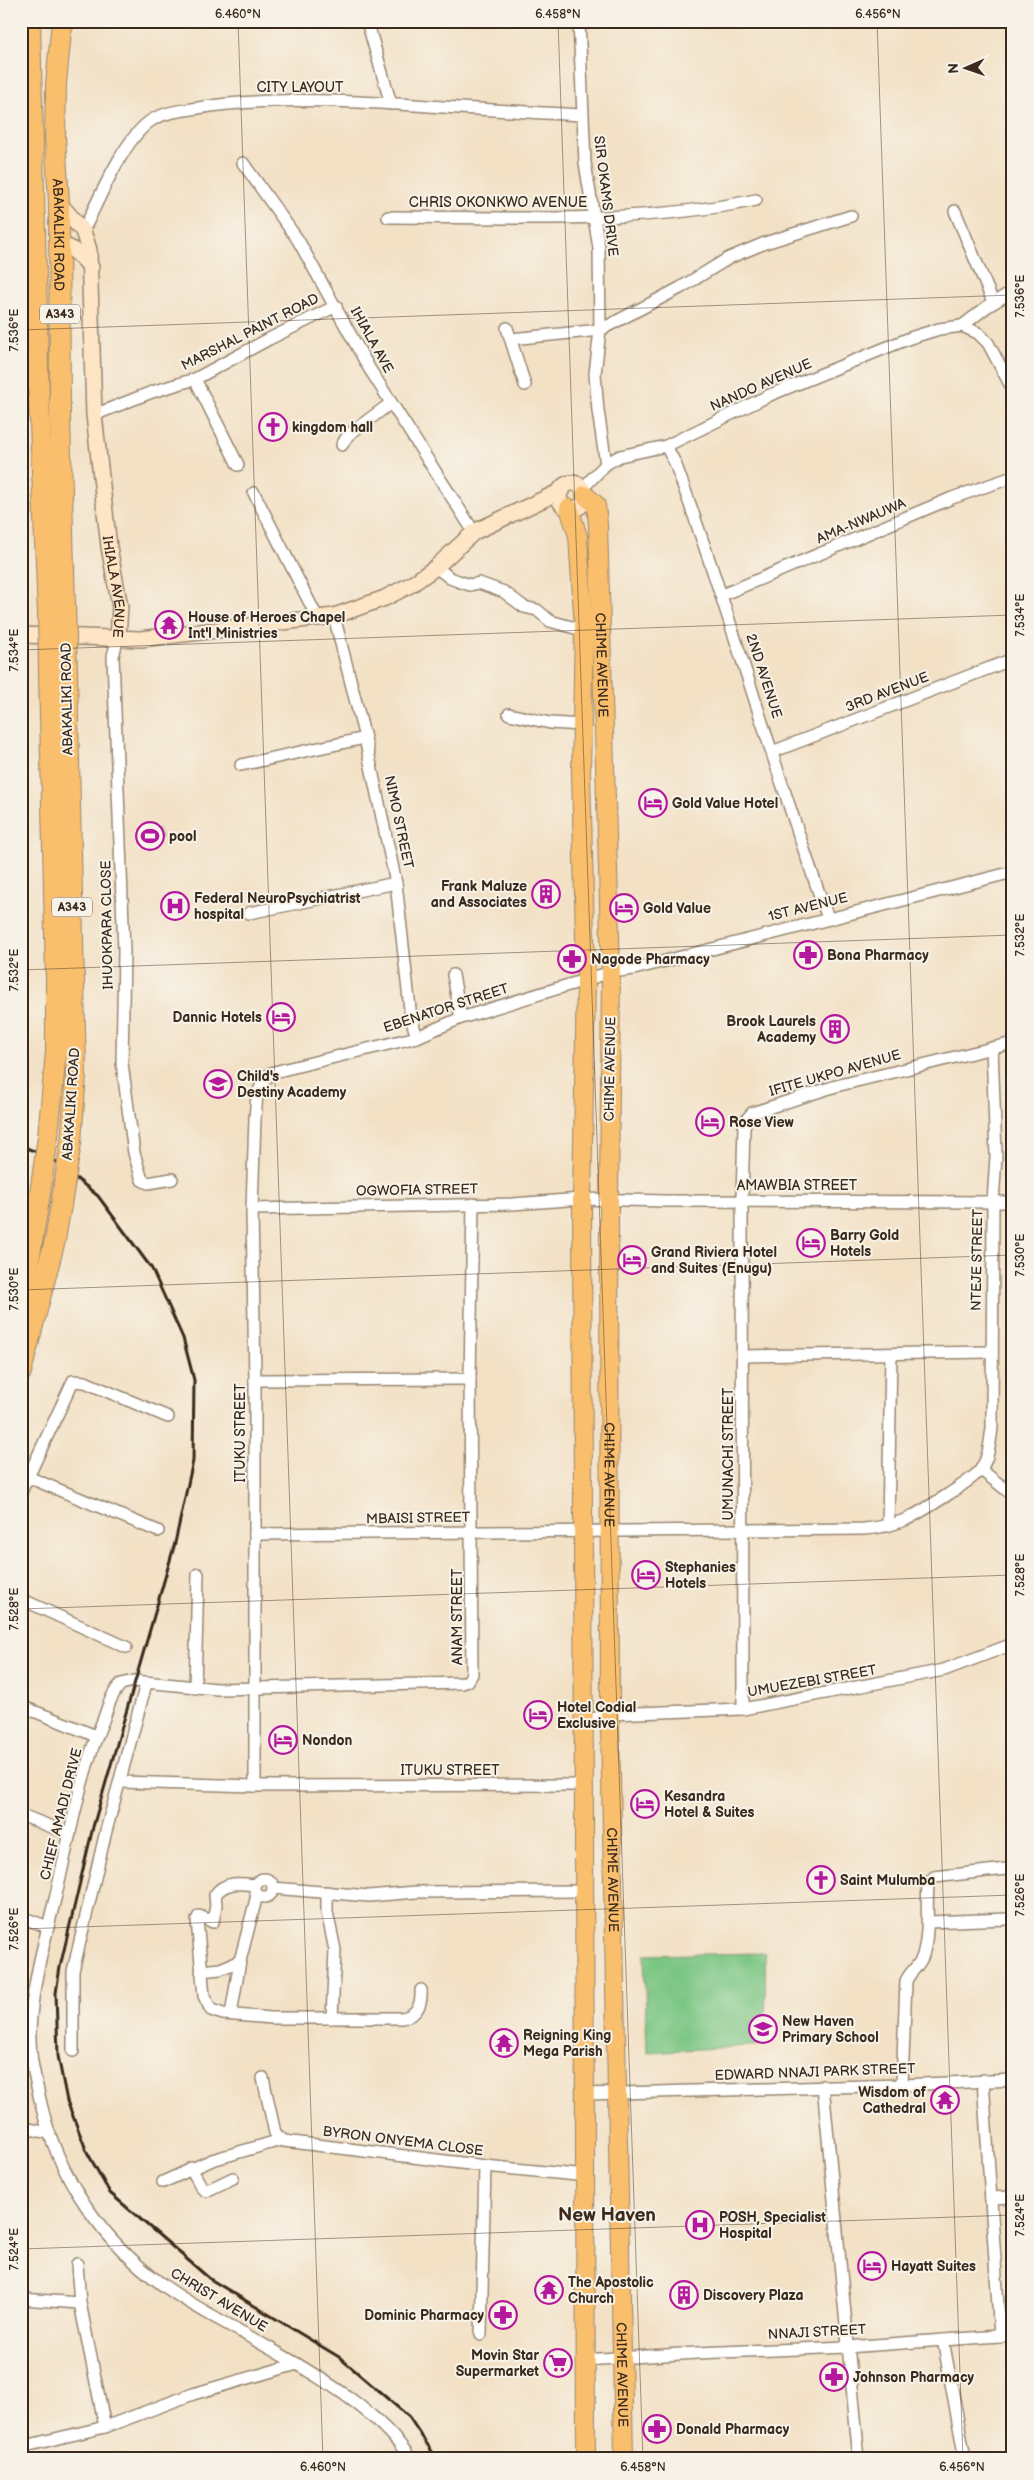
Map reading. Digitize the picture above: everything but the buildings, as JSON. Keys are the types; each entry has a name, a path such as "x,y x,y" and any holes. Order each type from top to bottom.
{"highway":[{"name":"ABAKALIKI ROAD","path":"21,1372 55,1240 71,1142 76,1074 56,609 59,203 56,165 56,92 61,31 65,21"},
{"name":"ABAKALIKI ROAD","path":"27,25 28,222 56,609"},
{"name":"ABAKALIKI ROAD","path":"21,1310 48,1136 56,1052 58,672"}],"main road":[{"name":"IHIALA AVENUE","path":"59,203 83,231 89,246 94,416 109,547 120,607 118,637 140,639 334,616 385,598 412,584 436,567 474,532 524,507 565,502"},
{"path":"59,246 64,245 69,248 91,267"},
{"path":"574,483 584,492 582,505 565,502 568,484 574,483"},
{"name":"CHIME AVENUE","path":"584,492 596,505 598,525 611,972 609,1199 610,1714 624,2459"},
{"name":"CHIME AVENUE","path":"565,502 578,536 584,628 581,772 586,980 582,1199 586,2094 584,2360 586,2459"},
{"path":"21,635 118,637"}],"street":[{"path":"367,21 391,104"},
{"name":"SIR OKAMS DRIVE","path":"579,21 581,114 585,162 600,248 600,330 595,374 598,412 606,464"},
{"name":"CITY LAYOUT","path":"83,231 128,145 148,122 158,117 211,106 250,102 391,104 581,114"},
{"name":"IHIALA AVE","path":"243,163 298,240 369,368 474,532"},
{"name":"CHRIS OKONKWO AVENUE","path":"388,217 596,217 710,209 756,200"},
{"path":"955,211 993,302"},
{"path":"525,385 509,334 600,330 680,288 728,258 765,243 851,216"},
{"path":"1013,291 993,302 962,326 978,333 988,343 1013,390"},
{"name":"MARSHAL PAINT ROAD","path":"94,416 152,392 195,380 269,339 336,306"},
{"name":"NANDO AVENUE","path":"584,492 606,464 620,456 666,446 770,395 876,352 939,329 962,326"},
{"path":"195,380 238,465"},
{"path":"342,446 348,435 392,403"},
{"name":"2ND AVENUE","path":"666,446 678,471 722,595 793,822 828,918"},
{"name":"AMA-NWAUWA","path":"722,595 952,498 1013,477"},
{"path":"254,493 318,619"},
{"path":"436,567 450,578 458,581 470,585 479,583 504,592 524,607 538,610 550,620 575,628 584,628"},
{"name":"NIMO STREET","path":"334,616 365,738 396,883 411,1018 417,1036"},
{"name":"IHUOKPARA CLOSE","path":"118,637 113,656 124,951 122,1064 134,1153 142,1180 148,1182 172,1179"},
{"name":"3RD AVENUE","path":"772,752 1013,659"},
{"path":"509,714 550,723 582,725"},
{"path":"241,765 365,738"},
{"name":"1ST AVENUE","path":"611,972 634,969 1013,872"},
{"path":"249,914 396,883"},
{"name":"EBENATOR STREET","path":"263,1082 272,1073 417,1036 461,1018 611,972"},
{"path":"452,975 461,1018"},
{"name":"IFITE UKPO AVENUE","path":"742,1200 744,1127 747,1118 752,1113 836,1086 1013,1043"},
{"name":"NTEJE STREET","path":"981,1470 990,1444 992,1428 993,1202 996,1156 992,1048"},
{"name":"ITUKU STREET","path":"255,1786 255,1380 252,1209 257,1094 263,1082"},
{"name":"AMAWBIA STREET","path":"582,1199 1013,1202"},
{"name":"OGWOFIA STREET","path":"252,1209 473,1204 582,1199"},
{"name":"UMUNACHI STREET","path":"742,1200 744,1356 742,1531 743,1709"},
{"name":"ANAM STREET","path":"121,1684 134,1681 146,1684 195,1688 462,1683 468,1681 472,1674 473,1644 470,1379 473,1204"},
{"path":"744,1356 991,1352"},
{"path":"888,1526 891,1354"},
{"path":"255,1380 470,1379"},
{"path":"21,1492 73,1382 85,1382 168,1417"},
{"path":"609,1531 864,1529 888,1526 906,1519 981,1470 1013,1495"},
{"path":"28,1477 158,1531"},
{"name":"MBAISI STREET","path":"255,1534 609,1531"},
{"path":"195,1688 198,1574"},
{"path":"21,1598 126,1647"},
{"name":"UMUEZEBI STREET","path":"585,1721 610,1714 743,1709 944,1670 1013,1644"},
{"name":"CHIEF AMADI DRIVE","path":"48,2133 26,2029 70,1834 96,1736 111,1701 121,1684"},
{"path":"73,2051 73,1971 146,1684"},
{"path":"21,1706 96,1736"},
{"name":"ITUKU STREET","path":"120,1782 255,1786 585,1786"},
{"path":"21,1815 70,1834"},
{"path":"902,2085 906,1981 919,1964 923,1954 928,1922 927,1892 930,1878 1006,1869"},
{"path":"231,2014 240,1961 260,1880 267,1880 273,1888 351,1895 416,1892 584,1891"},
{"path":"256,1890 233,1884 224,1886 215,1895 216,1905 212,1922 199,1916 197,1920 201,1971 208,2007 211,2010 272,2018 409,2017 422,2001 421,1990"},
{"path":"327,1892 327,1912 335,1950 332,2018"},
{"path":"21,1917 48,1927"},
{"path":"928,1922 1007,1919"},
{"path":"201,1971 220,1969 240,1961"},
{"path":"163,2182 191,2168 281,2140 275,2133 263,2078"},
{"path":"983,2080 1000,2336"},
{"name":"EDWARD NNAJI PARK STREET","path":"586,2094 1013,2080"},
{"path":"823,2086 859,2459"},
{"path":"21,2126 48,2133"},
{"name":"CHRIST AVENUE","path":"48,2133 85,2205 102,2229 131,2259 177,2295 297,2364 360,2406 411,2459"},
{"name":"BYRON ONYEMA CLOSE","path":"281,2140 319,2147 586,2176"},
{"path":"481,2334 484,2166"},
{"path":"191,2168 202,2188 206,2191 233,2178"},
{"path":"991,2198 1013,2197"},
{"path":"76,2264 80,2303 105,2427"},
{"path":"21,2299 80,2303"},
{"name":"NNAJI STREET","path":"584,2360 623,2359 697,2352 847,2347 916,2340 1013,2335"},
{"path":"943,2340 965,2459"},
{"path":"21,2447 105,2427 193,2394 297,2364"}],"green space":[{"path":"765,1953 766,2045 647,2052 644,1955"}],"water":[{"name":"pool","path":"157,830 161,838 145,843 139,840 140,835"}],"railway":[{"path":"21,1146 50,1157 98,1196 152,1269 183,1338 194,1380 193,1461 175,1543 93,1827 60,1967 56,1993 58,2056 67,2101 87,2152 110,2193 210,2279 339,2357 409,2417 437,2459"}],"place":[{"name":"kingdom hall","path":"273,427"},
{"name":"House of Heroes Chapel Int'l Ministries","path":"169,625"},
{"name":"Gold Value Hotel","path":"653,803"},
{"name":"pool","path":"150,836"},
{"name":"Frank Maluze and Associates","path":"546,894"},
{"name":"Federal NeuroPsychiatrist hospital","path":"175,906"},
{"name":"Gold Value","path":"624,908"},
{"name":"Bona Pharmacy","path":"808,955"},
{"name":"Nagode Pharmacy","path":"572,959"},
{"name":"Dannic Hotels","path":"281,1017"},
{"name":"Brook Laurels Academy","path":"835,1029"},
{"name":"Child's Destiny Academy","path":"218,1084"},
{"name":"Rose View","path":"710,1122"},
{"name":"Barry Gold Hotels","path":"811,1243"},
{"name":"Grand Riviera Hotel and Suites (Enugu)","path":"632,1260"},
{"name":"Stephanies Hotels","path":"646,1575"},
{"name":"Hotel Codial Exclusive","path":"538,1715"},
{"name":"Nondon","path":"283,1740"},
{"name":"Kesandra Hotel & Suites","path":"645,1804"},
{"name":"Saint Mulumba","path":"821,1880"},
{"name":"New Haven Primary School","path":"763,2029"},
{"name":"Reigning King Mega Parish","path":"504,2043"},
{"name":"Wisdom of Cathedral","path":"945,2100"},
{"name":"POSH, Specialist Hospital","path":"700,2225"},
{"name":"Hayatt Suites","path":"872,2266"},
{"name":"The Apostolic Church","path":"549,2290"},
{"name":"Discovery Plaza","path":"684,2295"},
{"name":"Dominic Pharmacy","path":"503,2315"},
{"name":"Movin Star Supermarket","path":"558,2363"},
{"name":"Johnson Pharmacy","path":"834,2377"},
{"name":"Donald Pharmacy","path":"657,2429"}],"district":[{"name":"New Haven","path":"607,2215"}]}
